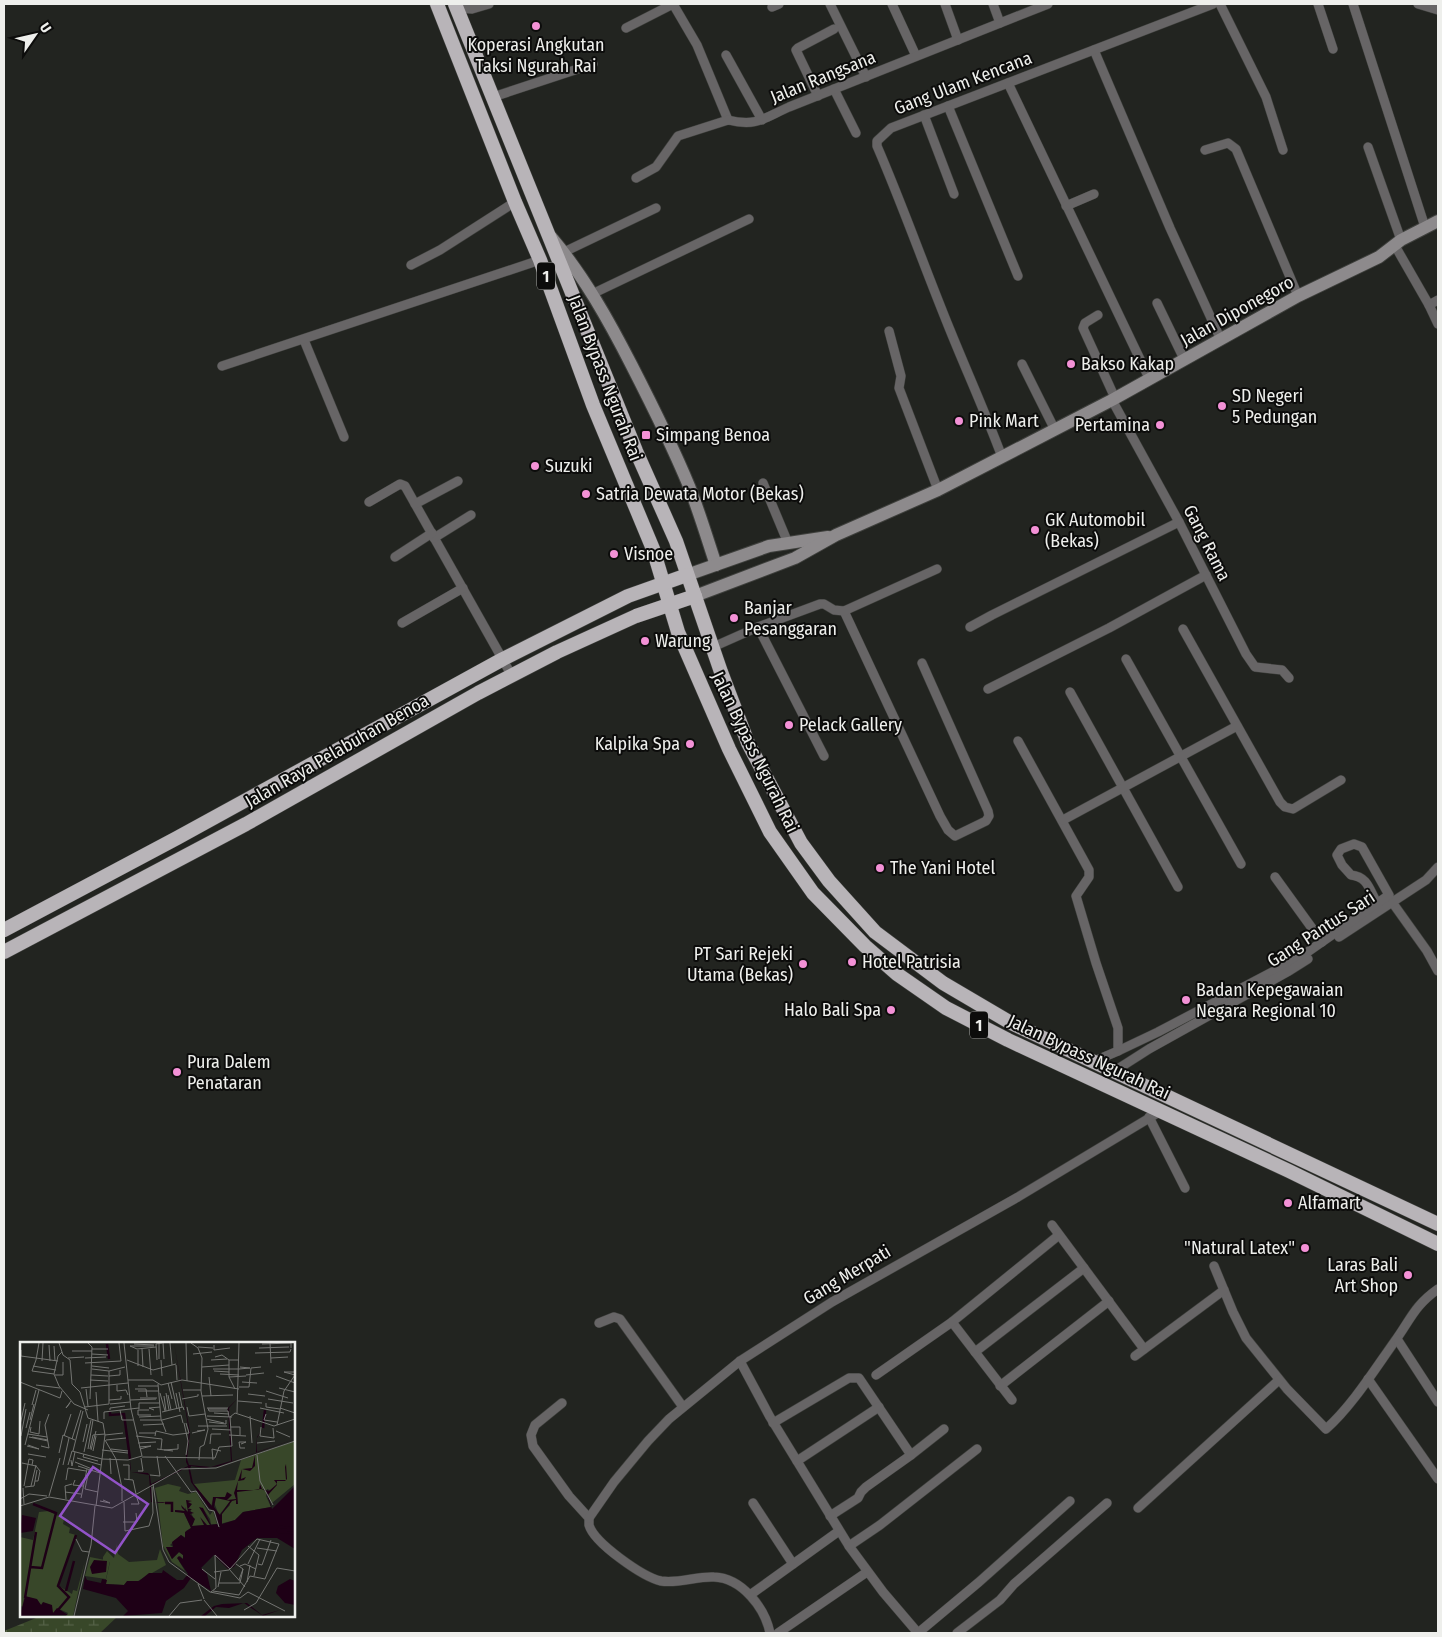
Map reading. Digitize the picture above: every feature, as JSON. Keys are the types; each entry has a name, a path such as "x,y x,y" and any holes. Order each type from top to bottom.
{"highway":[{"name":"Jalan Bypass Ngurah Rai","path":"436,4 540,260 593,405 653,549 678,632 729,749 770,832 813,893 865,946 891,968 946,1008 1155,1114 1289,1171 1438,1244"},
{"name":"Jalan Bypass Ngurah Rai","path":"456,6 636,451 676,541 694,596 748,743 801,843 829,882 875,932 943,983 1011,1023 1438,1224"},
{"name":"Jalan Raya Pelabuhan Benoa","path":"4,930 503,659 628,596 687,575"},
{"name":"Jalan Raya Pelabuhan Benoa","path":"4,952 237,828 478,693 557,652 618,624 694,596"},
{"path":"1289,1171 1295,1157"}],"main road":[{"name":"Jalan Diponegoro","path":"694,596 795,558 836,535 938,490 1113,399 1298,296 1379,257 1398,242 1438,222"},
{"path":"549,235 564,252 592,294 659,420 689,486 716,565"},
{"name":"Jalan Diponegoro","path":"687,575 769,546 836,535"}],"street":[{"path":"456,6 472,9 488,4"},
{"path":"626,28 673,4 698,44 728,120 678,136 656,167 636,178"},
{"path":"830,4 866,77"},
{"path":"892,4 916,56"},
{"path":"945,4 958,40"},
{"path":"993,4 1000,23"},
{"name":"Jalan Rangsana","path":"728,120 748,124 762,120 834,89 1048,4"},
{"name":"Gang Ulam Kencana","path":"1002,457 986,412 946,322 903,208 876,146 879,138 891,128 1094,50 1199,6 1213,4"},
{"path":"1220,4 1266,97 1283,150"},
{"path":"1318,4 1333,50"},
{"path":"1353,4 1425,227"},
{"path":"1418,4 1438,10"},
{"path":"818,96 796,50 834,29"},
{"path":"1094,50 1170,228 1221,340"},
{"path":"726,55 762,120"},
{"path":"493,97 593,64"},
{"path":"1008,83 1149,378"},
{"path":"834,89 856,133"},
{"path":"948,106 1018,276"},
{"path":"924,115 954,194"},
{"path":"1205,150 1228,143 1236,148 1298,296"},
{"path":"1368,147 1398,242 1438,324"},
{"path":"1066,206 1094,194"},
{"path":"411,265 440,250 515,202"},
{"path":"564,252 656,208"},
{"path":"592,294 749,219"},
{"path":"222,366 540,260"},
{"path":"1429,305 1438,300"},
{"path":"1157,303 1184,359"},
{"name":"Gang Rama","path":"1098,315 1084,322 1084,331 1113,399 1179,522 1246,654 1255,667 1282,670 1289,678"},
{"path":"889,331 901,376 899,388 938,490"},
{"path":"304,340 344,437"},
{"path":"1022,364 1055,430"},
{"path":"415,504 458,481"},
{"path":"370,502 400,484 405,486 512,676"},
{"path":"763,484 788,543"},
{"path":"395,557 471,515"},
{"path":"970,628 992,615 1179,522"},
{"path":"713,647 820,604 824,604 834,610 844,611 937,569"},
{"path":"988,689 1109,628 1206,575"},
{"path":"402,623 463,588"},
{"path":"844,611 940,816 948,830 955,836 986,821 989,816 922,663"},
{"path":"758,628 824,756"},
{"path":"1183,629 1280,802 1285,807 1293,809 1341,780"},
{"path":"1126,659 1241,864"},
{"path":"1070,692 1178,887"},
{"path":"1063,820 1237,726"},
{"path":"1018,741 1089,870 1089,877 1076,896 1118,1028 1118,1051"},
{"path":"1092,1062 1158,1032 1298,958 1389,895 1362,847 1354,844 1342,849 1337,855 1342,865 1351,875 1360,876 1364,880 1377,903"},
{"name":"Gang Pantus Sari","path":"1113,1072 1149,1049 1289,971 1426,880 1438,867"},
{"path":"1275,877 1322,942"},
{"path":"1392,902 1427,951 1438,971"},
{"path":"1155,1114 1185,1188"},
{"name":"Gang Merpati","path":"589,1518 614,1482 648,1441 683,1407 740,1362 832,1302 1018,1197 1155,1114"},
{"path":"1052,1225 1144,1349"},
{"path":"876,1375 952,1322 1059,1235"},
{"path":"1214,1266 1246,1338 1279,1380 1326,1429 1337,1419 1368,1379 1397,1339 1417,1306 1438,1289"},
{"path":"975,1352 1084,1268"},
{"path":"1135,1356 1224,1290"},
{"path":"1000,1386 1109,1301"},
{"path":"599,1323 614,1316 620,1319 683,1407"},
{"path":"952,1322 1012,1400"},
{"path":"1397,1339 1438,1402"},
{"path":"740,1362 773,1423 866,1572 918,1633 1070,1501"},
{"path":"773,1423 849,1378 859,1378 911,1455"},
{"path":"1368,1379 1438,1479"},
{"path":"1138,1508 1279,1380"},
{"path":"562,1403 535,1425 531,1435 533,1446 569,1496 589,1518 589,1526 608,1549 644,1575 661,1581 713,1576 721,1577 736,1584 750,1595 762,1613 770,1633"},
{"path":"797,1462 879,1408"},
{"path":"830,1516 858,1498 866,1487 944,1429"},
{"path":"849,1546 880,1525 977,1449"},
{"path":"753,1502 793,1564"},
{"path":"957,1633 1002,1598 1014,1584 1107,1502"},
{"path":"750,1595 839,1530"},
{"path":"778,1633 866,1572"}],"green space":[{"path":"39,1617 117,1617 100,1633 4,1633 4,1631"}],"place":[{"name":"Koperasi Angkutan Taksi Ngurah Rai","path":"536,26"},
{"name":"Bakso Kakap","path":"1071,364"},
{"name":"SD Negeri 5 Pedungan","path":"1222,406"},
{"name":"Pink Mart","path":"959,421"},
{"name":"Pertamina","path":"1160,425"},
{"name":"Simpang Benoa","path":"646,435"},
{"name":"Suzuki","path":"535,466"},
{"name":"Satria Dewata Motor (Bekas)","path":"586,494"},
{"name":"GK Automobil (Bekas)","path":"1035,530"},
{"name":"Visnoe","path":"614,554"},
{"name":"Banjar Pesanggaran","path":"734,618"},
{"name":"Warung","path":"645,641"},
{"name":"Pelack Gallery","path":"789,725"},
{"name":"Kalpika Spa","path":"690,744"},
{"name":"The Yani Hotel","path":"880,868"},
{"name":"Hotel Patrisia","path":"852,962"},
{"name":"PT Sari Rejeki Utama (Bekas)","path":"803,964"},
{"name":"Badan Kepegawaian Negara Regional 10","path":"1186,1000"},
{"name":"Halo Bali Spa","path":"891,1010"},
{"name":"Pura Dalem Penataran","path":"177,1072"},
{"name":"Alfamart","path":"1288,1203"},
{"name":"\"Natural Latex\"","path":"1305,1248"},
{"name":"Laras Bali Art Shop","path":"1408,1275"}]}
